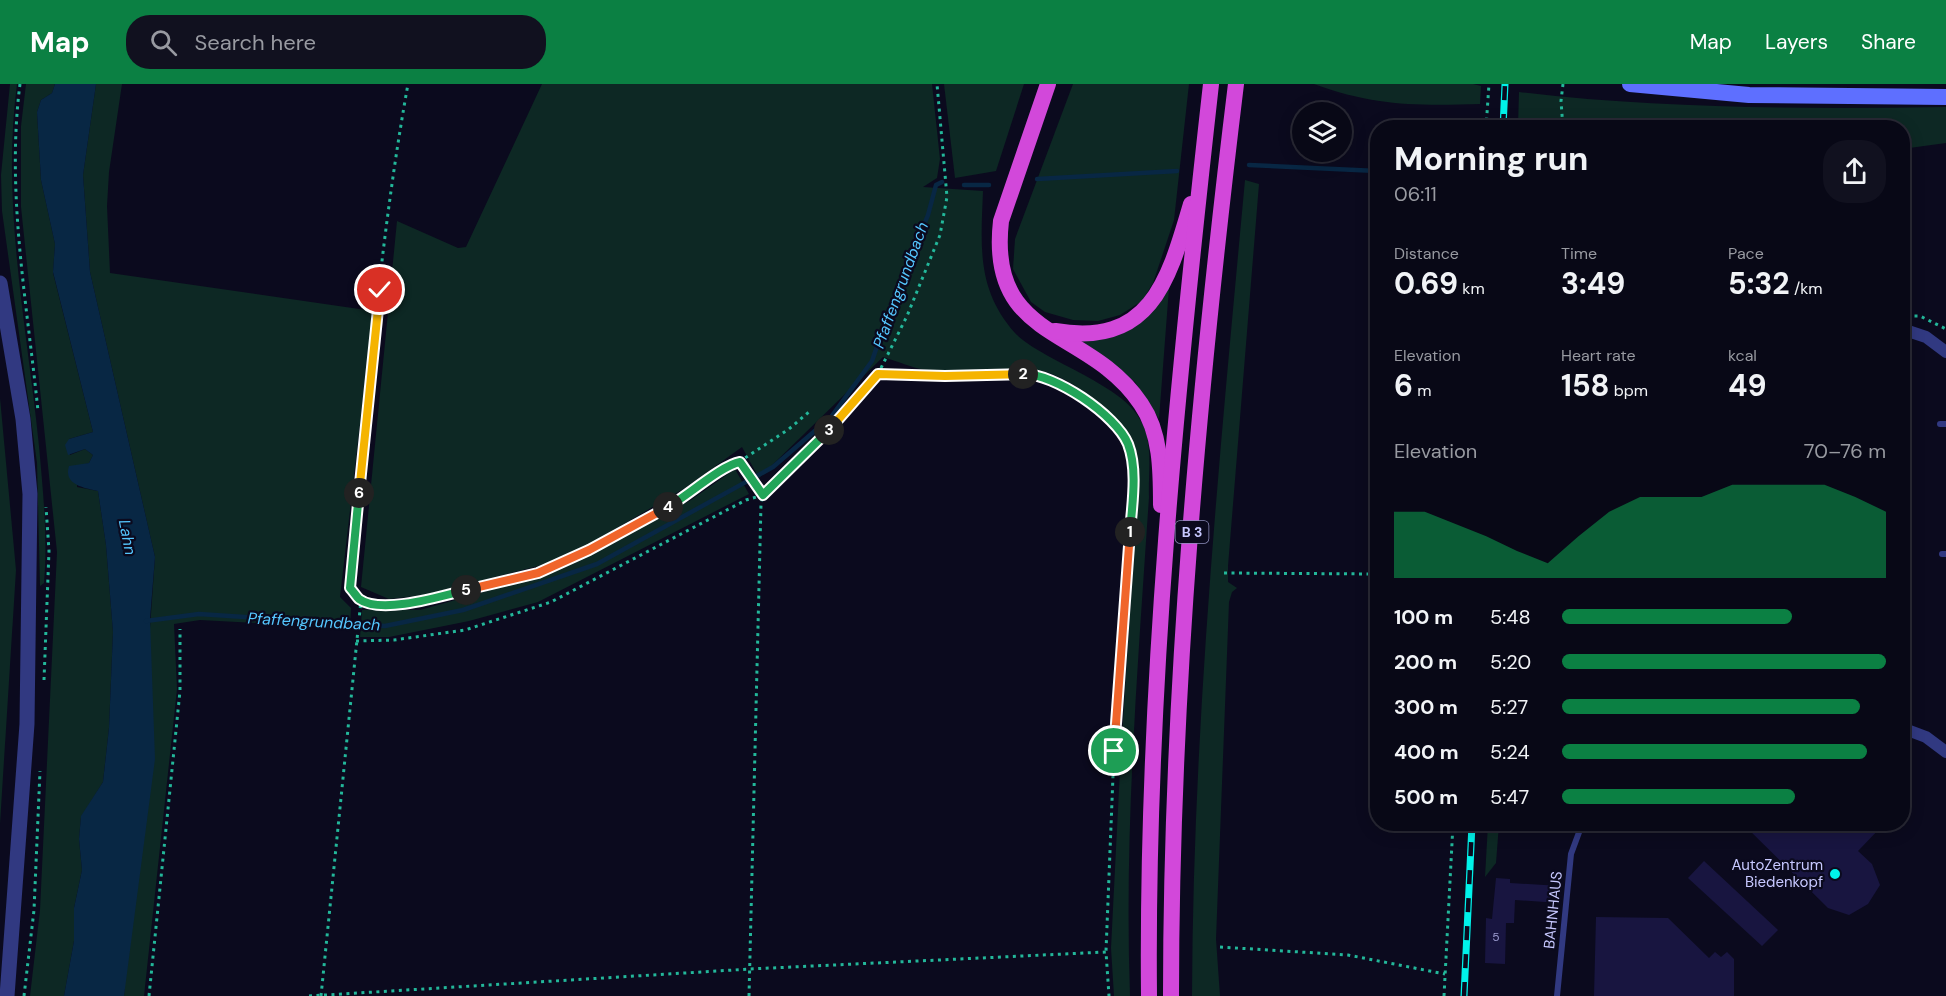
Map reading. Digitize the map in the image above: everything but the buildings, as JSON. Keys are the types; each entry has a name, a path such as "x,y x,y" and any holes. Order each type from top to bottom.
{"highway":[{"name":"B 3","path":"1149,996 1148,881 1151,744 1211,84"},
{"name":"B 3","path":"1171,996 1171,902 1182,661 1216,262 1236,84"},
{"name":"B 3","path":"1045,89 1001,221 999,256 1005,285 1011,296 1032,318 1115,376 1140,403 1149,418 1159,453 1163,593"},
{"name":"B 3","path":"1051,331 1071,334 1107,331 1137,318 1150,306 1170,272 1203,164"}],"main road":[{"path":"1630,84 1749,95 1946,97"}],"street":[{"path":"0,283 22,419 30,494 27,724 7,996"},
{"path":"1910,332 1926,337 1946,352"},
{"path":"1910,732 1945,748"}],"lane":[{"name":"BAHNHAUS","path":"1557,996 1571,854 1580,831"}],"path":[{"path":"408,84 398,137 351,576 350,588 361,600 380,605 418,602 538,573 589,550 678,501 728,466 740,462 789,429 810,411"},
{"path":"356,641 394,640 465,630 551,602 746,500 763,495 834,425 878,374 907,316 940,235 947,197 938,84"},
{"path":"1487,120 1489,84"},
{"path":"1562,120 1563,84"},
{"path":"1910,315 1920,316 1946,329"},
{"path":"878,374 1039,374 1066,387 1095,408 1127,443 1133,492 1114,751 1106,952 1109,996"},
{"path":"740,462 763,495 749,996"},
{"path":"1224,573 1370,574"},
{"path":"321,995 355,635 361,600"},
{"path":"149,996 180,691 180,629"},
{"path":"1444,996 1453,831"},
{"path":"1220,947 1348,955 1445,974"},
{"path":"309,996 750,969 1106,952"}],"green space":[{"path":"10,84 17,84 13,129 14,220 39,446 44,514 45,566 44,583 40,586 37,463 2,211 1,175"},
{"path":"26,84 55,84 52,93 41,100 37,112 41,180 55,244 53,273 93,432 69,439 70,455 85,449 93,455 89,463 78,466 77,487 98,491 106,545 113,632 109,728 103,782 81,817 79,839 82,870 74,908 74,941 64,996 30,996 40,910 57,552 21,207 21,126"},
{"path":"96,84 122,84 109,172 107,206 110,273 373,311 340,597 351,608 350,628 200,620 174,624 177,689 144,996 124,996 155,557 90,272 83,175"},
{"path":"542,84 932,84 940,159 937,178 923,187 983,191 984,266 993,300 1002,316 1015,333 1030,345 1122,399 1139,417 1148,442 1149,497 1130,809 1130,996 1114,996 1111,948 1138,492 1137,465 1133,444 1123,428 1089,395 1062,378 1036,370 1022,369 952,372 926,370 883,357 759,478 742,447 685,488 588,545 542,565 425,595 389,599 361,587 397,221 458,248 466,247"},
{"path":"944,84 1024,84 996,171 955,178"},
{"path":"1073,84 1189,84 1174,220 1153,283 1142,301 1120,315 1098,321 1073,320 1045,312 1031,302 1013,269 1015,239"},
{"path":"1314,84 1473,84 1481,86 1480,104 1436,105 1376,101"},
{"path":"1519,92 1625,102 1732,107 1946,107 1946,143 1910,148 1910,120 1518,120"},
{"path":"1245,180 1259,184 1228,566 1228,582 1237,588 1232,592 1229,602 1216,939 1220,996 1192,996 1197,791 1203,689 1218,485"},
{"path":"1169,288 1159,419 1135,382 1075,338 1104,335"},
{"path":"0,398 16,570 0,824"},
{"path":"735,469 749,494 538,602 469,621 389,637 360,637 362,610 420,610 547,574 691,500"},
{"path":"1488,831 1498,831 1496,863 1485,877"}],"water":[{"name":"Lahn","path":"55,84 96,84 83,175 90,272 155,557 150,619 155,759 124,996 64,996 74,941 74,908 82,870 79,839 81,816 103,782 109,728 113,632 106,545 98,491 76,484 69,478 68,472 69,466 89,463 93,455 85,449 68,455 65,445 69,439 93,432 53,272 55,244 41,180 37,112 41,100 52,93"}],"waterway":[{"name":"Pfaffengrundbach","path":"1249,165 1370,171"},
{"name":"Pfaffengrundbach","path":"1037,179 1177,171"},
{"name":"Pfaffengrundbach","path":"146,621 199,614 385,626 463,610 597,564 773,467 831,417 872,361 890,308 928,215 936,185 942,182"},
{"name":"Pfaffengrundbach","path":"964,185 989,185"}],"railway":[{"path":"1503,120 1505,84"},
{"path":"1464,996 1472,831"}],"place":[{"name":"AutoZentrum Biedenkopf","path":"1835,874"}],"route":[{"path":"380,290 350,588 361,600 380,605 418,602 538,573 589,550 688,496 733,463 740,462 763,495 834,425 878,374 945,376 1039,374 1066,387 1095,408 1116,429 1127,443 1132,465 1133,492 1114,751"}]}
